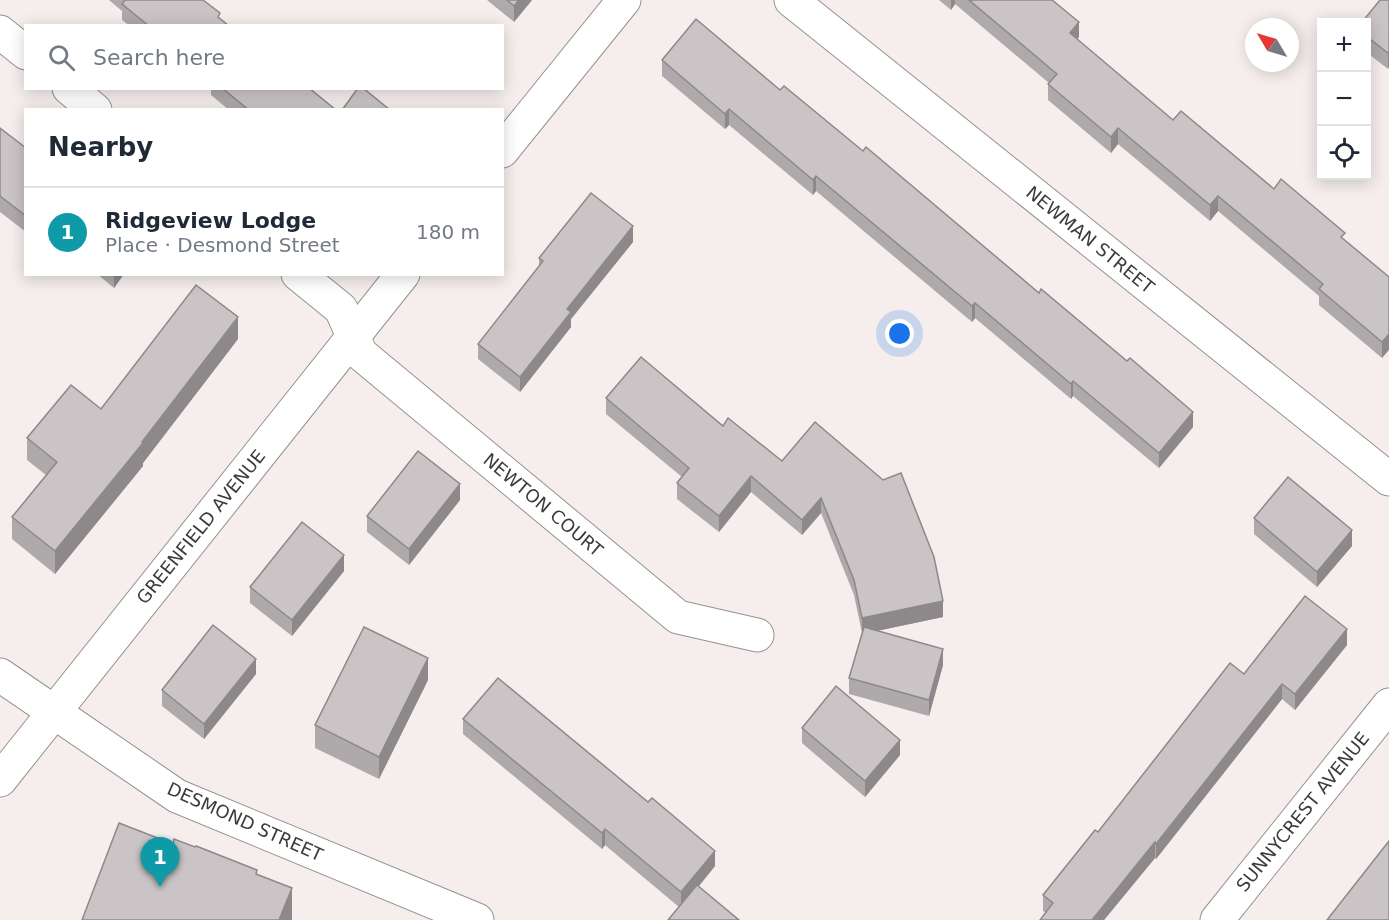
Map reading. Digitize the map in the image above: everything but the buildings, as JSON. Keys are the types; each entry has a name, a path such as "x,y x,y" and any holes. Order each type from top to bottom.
{"street":[{"path":"504,148 624,0"},
{"name":"NEWMAN STREET","path":"791,0 1389,479"},
{"path":"0,32 24,51"},
{"path":"71,90 93,108"},
{"name":"NEWTON COURT","path":"300,276 341,309 361,354 678,617 758,635"},
{"name":"GREENFIELD AVENUE","path":"0,780 401,276"},
{"name":"DESMOND STREET","path":"0,675 177,796 477,920"},
{"name":"SUNNYCREST AVENUE","path":"1218,920 1389,705"}],"place":[{"name":"Ridgeview Lodge","path":"160,887"}]}
